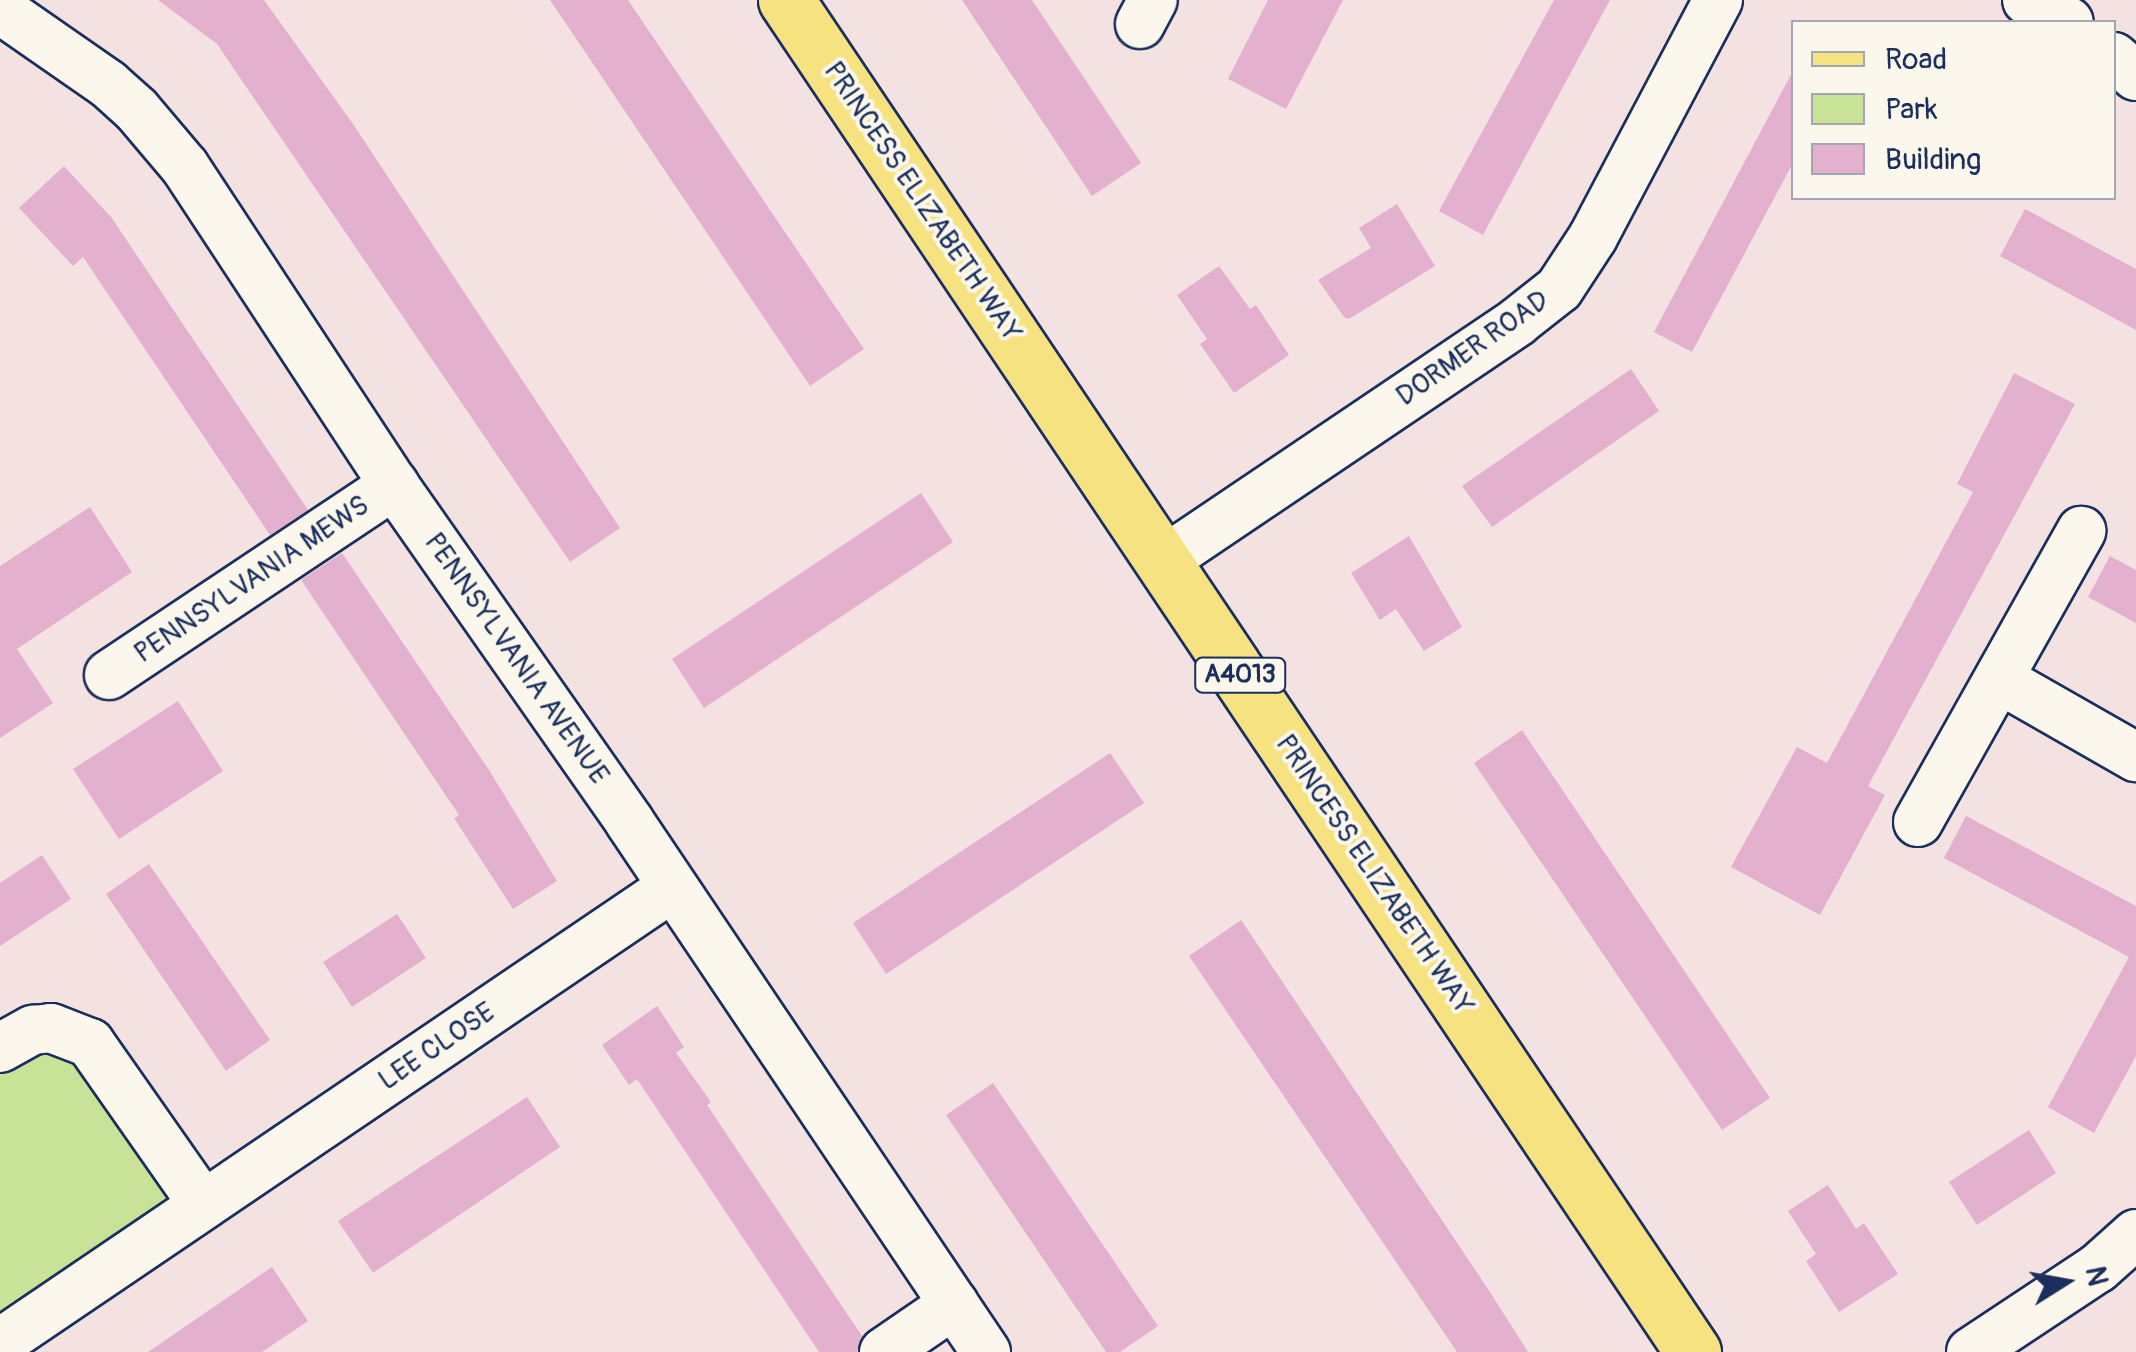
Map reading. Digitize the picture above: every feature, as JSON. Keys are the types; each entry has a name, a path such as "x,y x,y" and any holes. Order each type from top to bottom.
{"main road":[{"name":"PRINCESS ELIZABETH WAY","path":"786,0 1693,1352"}],"street":[{"name":"DORMER ROAD","path":"1164,561 1539,307 1558,288 1585,251 1718,0"},
{"path":"2027,0 2065,20"},
{"name":"PENNSYLVANIA AVENUE","path":"0,10 108,84 162,137 394,485 986,1352"},
{"path":"2116,58 2136,76"},
{"name":"PENNSYLVANIA MEWS","path":"109,674 394,485"},
{"path":"1918,822 2081,531"},
{"path":"1999,679 2136,756"},
{"name":"LEE CLOSE","path":"0,1343 671,888"},
{"path":"0,1048 33,1030 51,1028 90,1042 202,1203"},
{"path":"1971,1352 2098,1268 2136,1234"},
{"path":"884,1352 954,1304"}],"green space":[{"path":"51,1028 202,1203 0,1343 0,1048"}],"building":[{"path":"158,0 264,0 353,124 620,528 570,562 217,44"},
{"path":"550,0 628,0 864,349 810,386"},
{"path":"962,0 1032,0 1141,163 1092,196"},
{"path":"1268,0 1343,0 1286,109 1228,79"},
{"path":"1554,0 1610,0 1483,235 1439,211"},
{"path":"1791,75 1791,167 1692,352 1654,332"},
{"path":"64,166 111,217 308,510 270,535 83,257 73,266 19,208"},
{"path":"1397,204 1435,266 1349,319 1344,317 1318,280 1371,248 1359,228"},
{"path":"2025,209 2136,269 2136,330 2000,256"},
{"path":"1219,266 1250,309 1256,305 1289,355 1234,393 1200,344 1207,339 1177,295"},
{"path":"1631,369 1659,411 1492,527 1462,486"},
{"path":"2014,373 2075,404 1868,786 1885,795 1820,915 1731,867 1797,747 1827,763 1973,492 1957,484"},
{"path":"921,493 953,542 704,708 672,659"},
{"path":"90,507 132,572 17,649 53,703 0,738 0,566"},
{"path":"1409,536 1462,627 1424,651 1396,609 1380,620 1351,573"},
{"path":"342,553 489,770 557,881 513,909 454,818 459,815 301,580"},
{"path":"2110,556 2136,570 2136,623 2088,597"},
{"path":"178,701 223,771 119,839 73,769"},
{"path":"1522,730 1770,1098 1722,1130 1474,763"},
{"path":"1110,753 1144,803 886,974 853,923"},
{"path":"1966,816 2136,906 2136,1056 2094,1133 2048,1107 2129,957 1944,858"},
{"path":"42,855 71,899 0,946 0,883"},
{"path":"149,864 270,1040 226,1071 106,894"},
{"path":"397,914 426,958 352,1007 323,962"},
{"path":"1241,920 1528,1352 1457,1352 1189,956"},
{"path":"657,1006 684,1047 676,1053 711,1102 707,1105 862,1336 857,1352 819,1352 637,1079 629,1085 602,1045"},
{"path":"993,1083 1158,1326 1120,1352 1106,1352 946,1115"},
{"path":"527,1097 560,1147 373,1273 338,1221"},
{"path":"2029,1130 2056,1173 1977,1225 1949,1182"},
{"path":"1828,1185 1856,1229 1864,1223 1898,1274 1839,1312 1806,1261 1816,1254 1788,1211"},
{"path":"272,1267 308,1321 262,1352 148,1352"}]}
